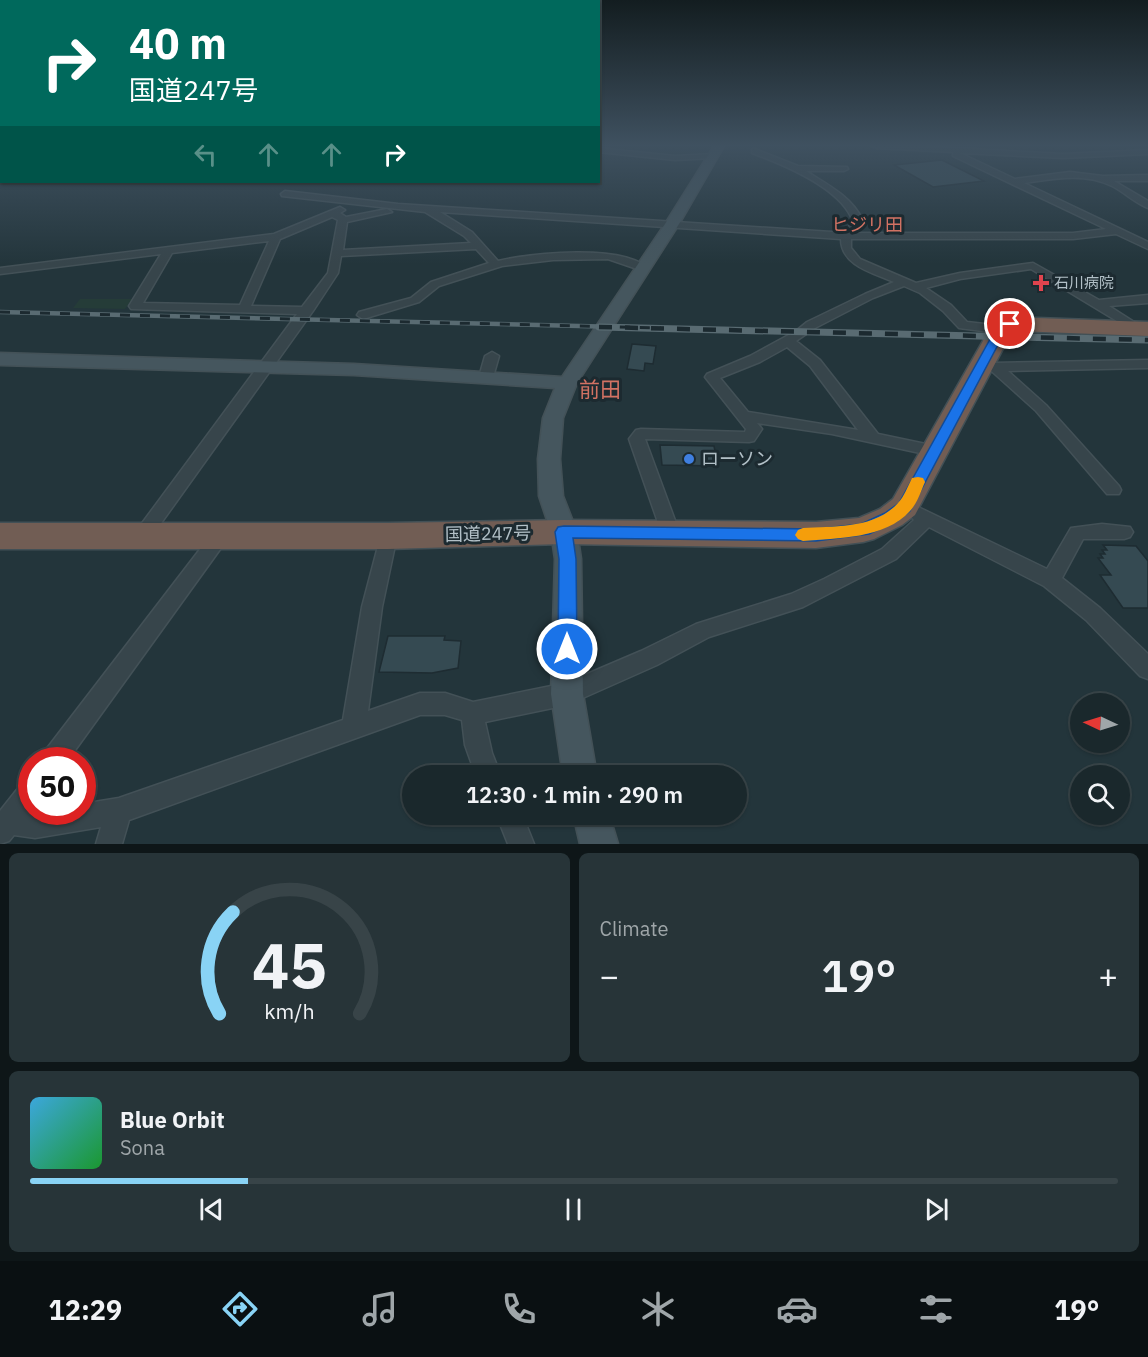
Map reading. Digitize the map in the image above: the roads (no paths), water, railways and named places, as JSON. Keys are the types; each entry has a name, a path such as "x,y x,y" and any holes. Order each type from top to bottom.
{"highway":[{"path":"998,329 1010,324 1144,329"},
{"name":"国道247号","path":"0,536 388,536 564,532 816,535 863,530 891,517 915,513 934,451 988,365 998,329"}],"street":[{"path":"578,765 567,694 568,559 564,532 551,496 549,459 553,418 567,383 695,185"},
{"path":"825,185 855,212 857,219 848,236 846,248 856,261 940,302 963,325 998,329"},
{"path":"1021,185 1148,246"},
{"path":"1115,185 1148,205"},
{"path":"285,194 351,203 848,236 1073,236 1118,231"},
{"path":"143,535 333,273 337,253 338,217 351,203"},
{"path":"0,271 276,237 338,217 405,207"},
{"path":"427,208 468,234 496,265"},
{"path":"243,309 276,237"},
{"path":"337,253 477,246"},
{"path":"168,251 135,306 307,311"},
{"path":"363,315 415,300 435,284 496,265 553,257 589,255 617,257 643,268"},
{"path":"672,534 637,439 641,434 749,437 754,429 712,377 755,359 869,296 909,285 1033,266 1144,329"},
{"path":"1097,304 1148,299"},
{"path":"786,340 815,363 872,437"},
{"path":"486,377 492,356"},
{"path":"0,358 266,366 567,383"},
{"path":"988,365 1148,364"},
{"path":"988,365 1009,377 1113,490"},
{"path":"743,416 832,429 934,451"},
{"path":"5,827 35,825 118,812 420,704 445,704 473,713 567,694 650,658 703,630 796,601 831,585 889,554 915,513 1051,580 1093,614 1148,669"},
{"path":"1051,580 1077,533 1124,532"},
{"path":"64,747 220,536"},
{"path":"354,727 370,612 377,573 388,536"},
{"path":"473,713 472,726 483,765"},
{"path":"5,827 18,810"},
{"path":"109,844 118,812"},
{"path":"513,825 521,844"},
{"path":"594,825 599,844"}],"railway":[{"path":"0,312 661,328"},
{"path":"599,327 1148,340"}],"place":[{"name":"石川病院","path":"1041,283"},
{"name":"ローソン","path":"689,459"}],"district":[{"name":"ヒジリ田","path":"867,225"},
{"name":"前田","path":"600,390"}]}
